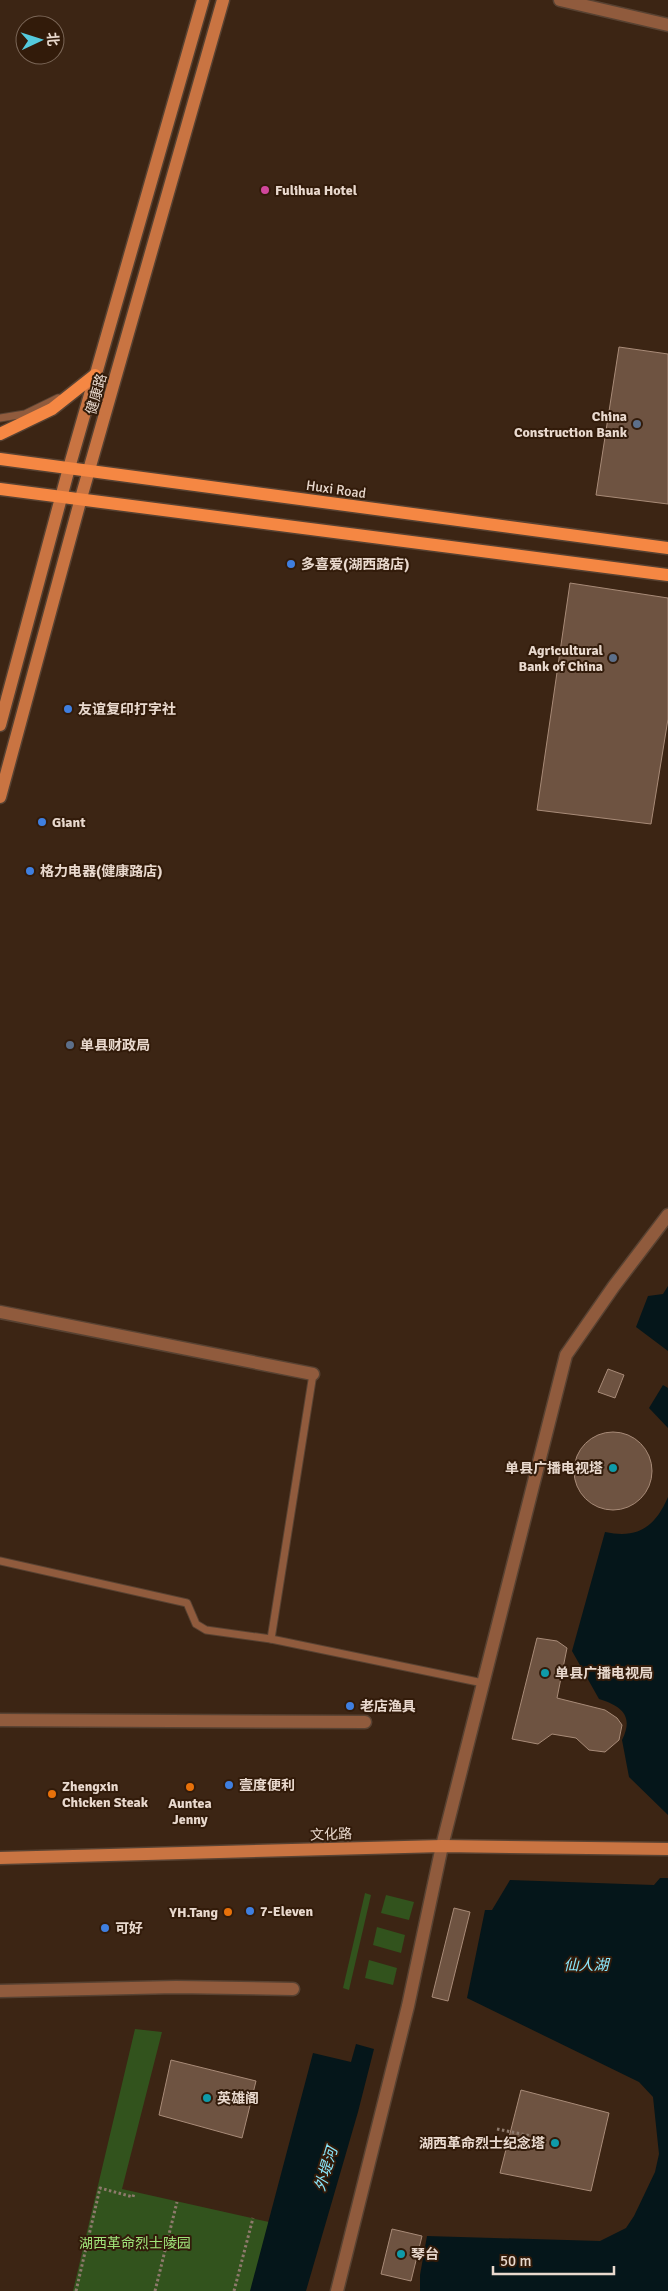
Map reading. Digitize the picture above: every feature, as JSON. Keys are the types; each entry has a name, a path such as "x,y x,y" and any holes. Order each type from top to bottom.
{"main road":[{"name":"健康路","path":"0,724 61,496 203,0"},
{"name":"健康路","path":"0,797 89,470 223,0"},
{"path":"0,434 52,409 97,370"},
{"name":"Huxi Road","path":"0,459 668,548"},
{"path":"0,489 82,498 668,575"},
{"name":"文化路","path":"0,1858 442,1846 666,1849"}],"street":[{"path":"560,0 668,25"},
{"path":"337,2291 408,2006 442,1846 566,1355 614,1286 668,1216"},
{"path":"0,1312 313,1374"},
{"path":"0,1720 365,1722"},
{"path":"0,1991 176,1987 293,1989"}],"lane":[{"path":"0,418 25,414 55,400 97,370"},
{"path":"271,1639 313,1374"},
{"path":"0,1561 187,1603 196,1624 206,1630 271,1639 483,1683"}],"path":[{"path":"497,2129 532,2136"},
{"path":"76,2291 100,2188 133,2197 134,2193"},
{"path":"155,2291 177,2202"},
{"path":"234,2291 253,2218"}],"green space":[{"path":"365,1893 371,1895 349,1990 343,1988"},
{"path":"386,1895 414,1902 409,1920 381,1913"},
{"path":"377,1927 405,1935 401,1953 373,1945"},
{"path":"369,1960 397,1968 393,1985 365,1978"},
{"name":"湖西革命烈士陵园","path":"135,2029 162,2032 122,2189 269,2222 251,2291 73,2291"}],"water":[{"path":"668,1286 668,1351 636,1327 648,1296 663,1294"},
{"path":"663,1385 668,1388 668,1428 649,1408"},
{"path":"668,1497 668,1815 629,1777 622,1740 627,1724 624,1713 614,1705 599,1699 572,1651 605,1532 627,1534 644,1528 657,1516"},
{"name":"仙人湖","path":"660,1878 668,1878 668,2291 420,2291 420,2275 427,2236 600,2241 626,2228 634,2216 655,2172 659,2154 653,2097 639,2082 467,1998 485,1910 492,1910 510,1880 654,1885"},
{"name":"外堤河","path":"356,2044 374,2049 358,2112 306,2291 250,2291 313,2053 351,2062"}],"building":[{"name":"China Construction Bank","path":"619,347 668,354 668,504 596,495"},
{"name":"Agricultural Bank of China","path":"570,583 668,598 668,719 651,824 537,810"},
{"path":"608,1369 624,1375 615,1398 598,1392"},
{"name":"单县广播电视塔","path":"613,1432 628,1435 641,1443 649,1456 652,1471 649,1486 641,1499 628,1507 613,1510 598,1507 585,1499 577,1486 574,1471 577,1456 585,1443 598,1435"},
{"name":"单县广播电视局","path":"537,1638 557,1641 567,1648 557,1698 605,1710 617,1718 622,1725 619,1740 605,1752 589,1750 576,1738 552,1734 538,1744 512,1739"},
{"path":"454,1908 470,1912 448,2001 432,1997"},
{"name":"英雄阁","path":"171,2060 256,2081 242,2138 159,2115"},
{"name":"湖西革命烈士纪念塔","path":"521,2090 609,2113 591,2191 500,2173"},
{"path":"392,2229 422,2236 411,2281 381,2274"}],"place":[{"name":"Fulihua Hotel","path":"265,190"},
{"name":"China Construction Bank","path":"637,424"},
{"name":"多喜爱(湖西路店)","path":"291,564"},
{"name":"Agricultural Bank of China","path":"613,658"},
{"name":"友谊复印打字社","path":"68,709"},
{"name":"Giant","path":"42,822"},
{"name":"格力电器(健康路店)","path":"30,871"},
{"name":"单县财政局","path":"70,1045"},
{"name":"单县广播电视塔","path":"613,1468"},
{"name":"单县广播电视局","path":"545,1673"},
{"name":"老店渔具","path":"350,1706"},
{"name":"壹度便利","path":"229,1785"},
{"name":"Auntea Jenny","path":"190,1787"},
{"name":"Zhengxin Chicken Steak","path":"52,1794"},
{"name":"7-Eleven","path":"250,1911"},
{"name":"YH.Tang","path":"228,1912"},
{"name":"可好","path":"105,1928"},
{"name":"英雄阁","path":"207,2098"},
{"name":"湖西革命烈士纪念塔","path":"555,2143"},
{"name":"琴台","path":"401,2254"}]}
